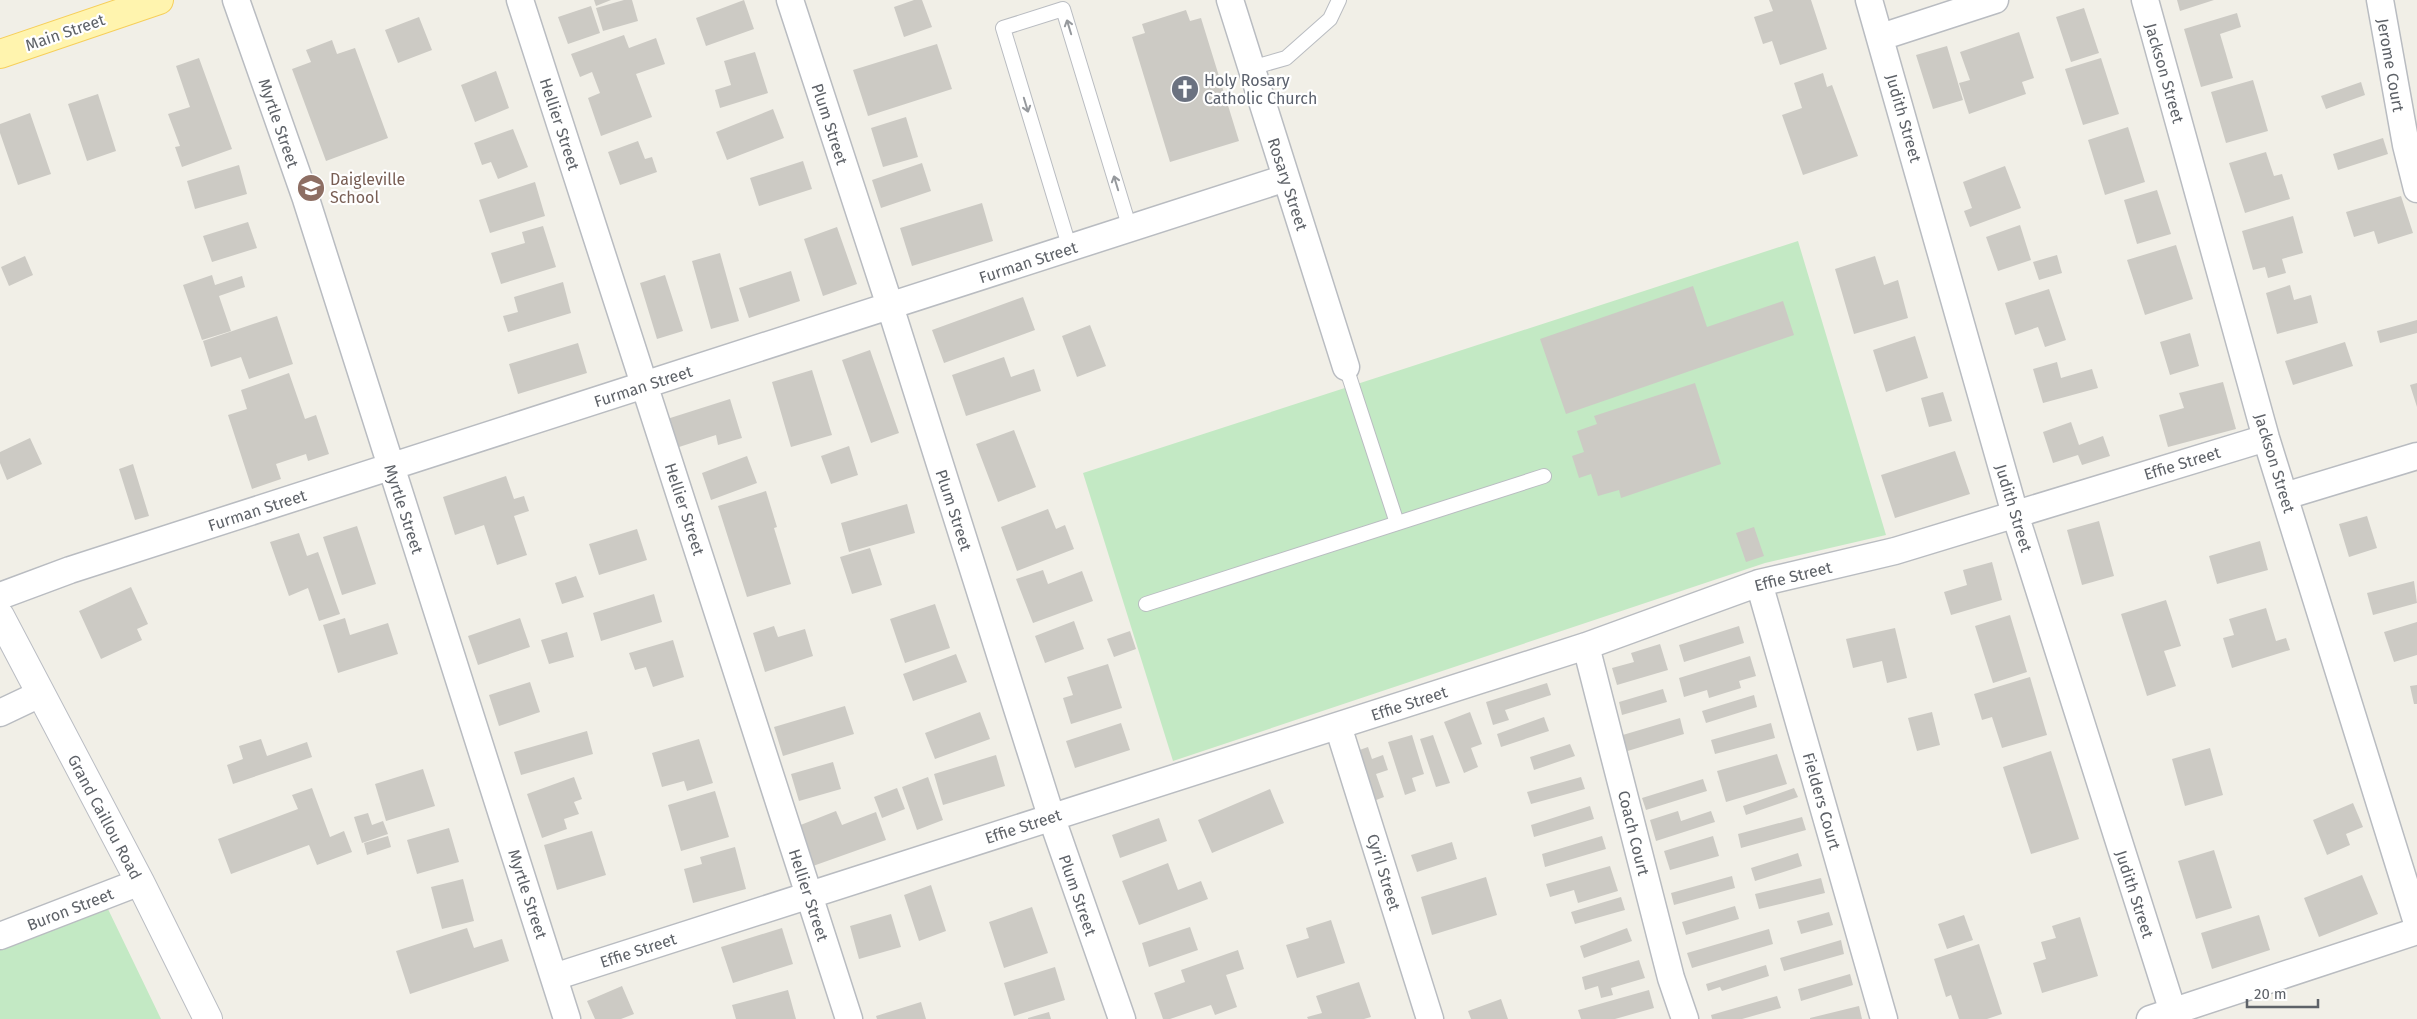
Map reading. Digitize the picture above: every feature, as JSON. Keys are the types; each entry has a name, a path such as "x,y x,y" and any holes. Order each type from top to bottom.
{"main road":[{"name":"Main Street","path":"0,54 159,0"},
{"name":"Grand Caillou Road","path":"0,616 140,882 208,1019"}],"street":[{"name":"Myrtle Street","path":"236,0 306,199 567,1019"},
{"name":"Hellier Street","path":"520,0 849,1019"},
{"name":"Plum Street","path":"790,0 890,306 1051,816 1122,1019"},
{"name":"Rosary Street","path":"1230,0 1346,367"},
{"name":"Judith Street","path":"1869,0 2015,514 2162,1015"},
{"path":"1881,37 1995,0"},
{"name":"Jackson Street","path":"2145,0 2266,438 2417,923"},
{"name":"Jerome Court","path":"2380,0 2411,144 2417,189"},
{"name":"Furman Street","path":"0,596 70,570 1286,178"},
{"name":"Effie Street","path":"554,977 1051,816 1586,646 1759,583 1895,551 2266,438"},
{"path":"2285,496 2417,456"},
{"name":"Fielders Court","path":"1759,583 1884,1019"},
{"name":"Coach Court","path":"1586,646 1671,978 1685,1019"},
{"path":"0,713 40,694"},
{"name":"Cyril Street","path":"1338,726 1430,1019"},
{"name":"Buron Street","path":"0,936 140,882"},
{"path":"2162,1015 2417,931"}],"lane":[{"path":"1251,68 1286,58 1330,19 1339,0"},
{"path":"1070,249 1002,28 1063,9 1130,229"},
{"path":"1346,367 1397,523"},
{"path":"1146,604 1544,476"}],"green space":[{"path":"1798,241 1886,535 1765,563 1173,761 1083,473"},
{"path":"107,907 161,1019 0,1019 0,948"}],"building":[{"path":"594,0 611,0 596,6"},
{"path":"624,0 632,0 638,21 603,31 596,8"},
{"path":"744,0 754,29 706,46 696,18"},
{"path":"914,0 922,0 932,27 904,37 894,7"},
{"path":"1769,0 1811,0 1827,49 1780,65 1772,41 1763,44 1754,17 1773,11"},
{"path":"2177,0 2214,0 2180,11"},
{"path":"591,6 600,33 568,44 558,17"},
{"path":"2084,8 2099,53 2071,62 2056,17"},
{"name":"Holy Rosary Catholic Church","path":"1186,10 1190,21 1201,18 1239,141 1170,162 1132,37 1145,33 1142,24"},
{"path":"2237,13 2241,27 2220,34 2233,78 2201,87 2184,29"},
{"path":"419,17 432,50 398,63 385,30"},
{"path":"2019,32 2034,78 2022,82 2026,94 1969,114 1959,83 1970,80 1960,52"},
{"path":"624,35 629,48 656,38 665,64 636,74 652,117 601,136 588,98 600,93 592,72 580,77 571,54"},
{"path":"332,40 337,54 355,48 388,138 326,161 292,69 311,62 306,50"},
{"path":"937,44 952,89 868,116 853,70"},
{"path":"1947,46 1963,100 1933,109 1916,55"},
{"path":"755,52 768,93 720,108 715,90 731,85 724,61"},
{"path":"199,58 232,149 182,167 175,147 180,146 168,114 190,107 176,66"},
{"path":"2101,58 2119,114 2083,125 2065,69"},
{"path":"496,71 509,108 475,122 461,85"},
{"path":"1823,73 1827,87 1832,85 1858,156 1803,175 1782,115 1802,108 1794,83"},
{"path":"2253,80 2268,131 2226,143 2211,92"},
{"path":"2361,82 2365,95 2326,109 2321,96"},
{"path":"98,94 116,151 87,161 68,104"},
{"path":"773,109 784,138 727,160 716,132"},
{"path":"30,113 51,174 18,185 0,133 0,124"},
{"path":"906,117 918,157 883,167 871,128"},
{"path":"2128,127 2145,182 2105,195 2088,140"},
{"path":"513,129 528,167 498,179 491,162 482,165 474,143"},
{"path":"2383,138 2388,154 2338,170 2333,154"},
{"path":"638,141 645,159 652,157 657,172 620,185 608,152"},
{"path":"2266,152 2274,176 2282,174 2290,199 2245,213 2229,163"},
{"path":"803,161 812,189 759,206 750,178"},
{"path":"922,163 931,191 881,208 872,180"},
{"path":"239,165 247,194 195,209 187,181"},
{"path":"2005,166 2021,208 1970,227 1964,211 1972,208 1963,182"},
{"path":"535,182 545,216 490,233 479,200"},
{"path":"2157,190 2171,234 2137,244 2124,200"},
{"path":"2401,196 2413,233 2378,244 2374,231 2354,237 2346,212"},
{"path":"982,203 993,241 912,266 900,228"},
{"path":"2293,216 2303,253 2282,259 2286,273 2268,278 2265,267 2253,270 2242,231"},
{"path":"248,222 257,248 212,262 203,236"},
{"path":"2020,225 2031,260 1998,271 1986,237"},
{"path":"543,226 556,267 501,284 491,253 525,243 522,232"},
{"path":"837,227 857,284 823,296 804,239"},
{"path":"2176,245 2193,299 2145,315 2127,260"},
{"path":"720,253 739,321 711,329 692,261"},
{"path":"2057,255 2062,273 2039,280 2033,262"},
{"path":"25,256 33,275 9,286 1,267"},
{"path":"1875,256 1884,285 1898,280 1908,318 1854,334 1835,269"},
{"path":"791,271 800,301 749,318 739,288"},
{"path":"212,275 215,285 242,276 245,287 219,296 231,331 202,340 183,285"},
{"path":"665,275 683,331 657,339 640,283"},
{"path":"563,282 571,313 508,332 503,316 518,312 514,297"},
{"path":"2290,285 2294,300 2311,295 2318,323 2277,334 2266,293"},
{"path":"1693,286 1707,327 1783,301 1794,335 1566,414 1540,339"},
{"path":"2049,289 2066,340 2045,347 2038,327 2015,335 2005,303"},
{"path":"1023,297 1035,330 944,363 932,330"},
{"path":"277,316 293,364 249,379 241,357 211,367 203,341"},
{"path":"2417,320 2417,333 2380,343 2377,331"},
{"path":"1090,325 1106,366 1077,377 1062,336"},
{"path":"2190,333 2199,366 2170,375 2160,342"},
{"path":"1915,336 1928,378 1886,392 1873,350"},
{"path":"2345,342 2353,366 2293,385 2285,361"},
{"path":"578,343 587,373 518,394 509,364"},
{"path":"870,350 899,433 871,443 842,360"},
{"path":"1004,357 1011,377 1034,369 1041,391 966,416 952,375"},
{"path":"2057,362 2061,378 2092,369 2098,388 2043,403 2033,369"},
{"path":"812,370 832,435 791,447 772,382"},
{"path":"289,373 305,419 316,415 329,454 308,461 306,454 276,464 281,479 252,489 228,415 247,409 241,390"},
{"path":"2223,382 2236,429 2168,447 2159,415 2184,408 2179,393"},
{"path":"1695,383 1721,464 1621,498 1619,490 1598,496 1591,474 1579,478 1572,456 1584,452 1577,431 1597,424 1594,416"},
{"path":"2417,383 2417,407 2410,385"},
{"path":"1943,392 1952,421 1929,427 1921,398"},
{"path":"730,399 742,438 718,445 716,435 676,448 667,419"},
{"path":"2071,422 2079,445 2103,436 2110,456 2082,465 2078,455 2053,463 2043,432"},
{"path":"1014,430 1036,487 998,502 976,444"},
{"path":"30,438 42,464 7,480 0,463 0,452"},
{"path":"849,446 858,475 831,484 821,456"},
{"path":"1955,451 1970,494 1895,518 1881,475"},
{"path":"747,456 757,483 711,500 702,473"},
{"path":"133,464 149,516 135,520 119,469"},
{"path":"506,476 514,499 524,496 529,511 514,516 527,555 497,565 484,525 455,535 443,497"},
{"path":"766,491 777,527 774,528 791,584 747,597 718,506"},
{"path":"907,504 915,533 849,552 841,523"},
{"path":"1048,509 1056,529 1065,525 1074,549 1017,571 1001,527"},
{"path":"2367,516 2377,548 2349,557 2339,524"},
{"path":"2099,521 2114,576 2082,585 2067,530"},
{"path":"357,526 376,584 342,595 323,537"},
{"path":"1754,527 1764,556 1746,562 1736,533"},
{"path":"637,529 647,560 599,575 589,544"},
{"path":"299,533 307,556 318,552 340,614 319,621 308,588 289,596 270,542"},
{"path":"2260,541 2268,570 2217,584 2209,556"},
{"path":"870,548 882,585 852,594 840,557"},
{"path":"1992,562 2002,600 1951,615 1944,592 1967,585 1963,570"},
{"path":"1043,570 1048,584 1082,571 1093,601 1033,623 1016,579"},
{"path":"576,576 584,597 562,604 555,583"},
{"path":"2414,581 2417,603 2373,615 2367,593"},
{"path":"131,587 148,624 137,629 142,640 101,659 79,611"},
{"path":"654,594 662,622 601,641 593,613"},
{"path":"2166,600 2181,646 2164,651 2176,686 2147,696 2121,614"},
{"path":"935,604 950,648 905,663 890,619"},
{"path":"2266,608 2276,641 2286,638 2290,650 2232,668 2223,638 2234,635 2229,619"},
{"path":"2010,615 2027,672 1993,683 1975,626"},
{"path":"345,618 350,635 388,623 398,654 338,673 323,625"},
{"path":"520,618 530,647 478,665 468,636"},
{"path":"1074,621 1084,649 1045,663 1035,636"},
{"path":"2417,622 2417,655 2394,662 2384,632"},
{"path":"774,626 778,637 805,629 813,656 765,672 753,633"},
{"path":"1739,626 1744,643 1684,662 1679,645"},
{"path":"1895,628 1907,678 1887,683 1882,661 1853,668 1846,639"},
{"path":"1130,631 1136,649 1114,657 1107,639"},
{"path":"567,632 574,657 549,664 541,640"},
{"path":"673,640 684,677 653,687 646,667 635,670 629,653"},
{"path":"1660,644 1668,670 1617,685 1612,668 1634,662 1631,653"},
{"path":"956,654 967,682 913,701 903,674"},
{"path":"1750,656 1756,676 1739,681 1741,688 1709,698 1707,690 1684,697 1679,678"},
{"path":"1108,664 1122,708 1071,724 1063,698 1073,695 1067,677"},
{"path":"2030,677 2047,735 2002,748 1992,717 1982,720 1974,694"},
{"path":"530,682 540,712 499,726 489,695"},
{"path":"1547,683 1551,695 1505,710 1509,720 1493,725 1486,702"},
{"path":"2417,685 2417,704 2414,704 2410,686"},
{"path":"1663,689 1667,702 1622,715 1619,702"},
{"path":"1754,695 1757,707 1706,723 1702,711"},
{"path":"845,706 854,734 783,756 774,727"},
{"path":"980,712 990,739 935,759 925,733"},
{"path":"1470,712 1482,744 1471,748 1478,767 1464,773 1444,722"},
{"path":"1932,712 1940,745 1917,751 1908,718"},
{"path":"1544,717 1549,731 1501,747 1497,734"},
{"path":"1680,718 1684,734 1621,753 1616,737"},
{"path":"1121,723 1130,750 1075,768 1066,741"},
{"path":"1771,723 1775,738 1715,754 1711,740"},
{"path":"587,731 593,754 521,775 514,752"},
{"path":"1412,735 1424,774 1412,778 1416,791 1405,795 1388,742"},
{"path":"1433,735 1450,783 1436,787 1420,739"},
{"path":"261,739 267,756 307,742 312,757 233,784 227,765 243,759 239,746"},
{"path":"699,739 713,783 687,791 684,781 662,787 652,753"},
{"path":"1570,744 1575,756 1534,770 1530,757"},
{"path":"1368,747 1372,759 1383,755 1388,770 1376,774 1384,797 1371,802 1354,752"},
{"path":"2210,748 2223,795 2185,806 2172,759"},
{"path":"2051,751 2079,839 2031,854 2003,767"},
{"path":"1777,754 1787,784 1726,802 1717,771"},
{"path":"996,755 1005,786 943,805 934,774"},
{"path":"833,762 841,789 799,801 791,774"},
{"path":"423,769 435,806 386,821 375,784"},
{"path":"574,777 582,799 574,802 579,814 564,819 567,829 542,838 527,794"},
{"path":"928,777 943,820 917,830 902,787"},
{"path":"1581,777 1585,789 1531,804 1527,792"},
{"path":"1703,779 1707,791 1646,810 1642,798"},
{"path":"312,788 330,837 344,831 352,852 317,865 309,845 231,874 218,839 298,809 292,795"},
{"path":"897,788 905,809 882,818 874,797"},
{"path":"1794,788 1798,797 1746,815 1743,806"},
{"path":"1270,789 1284,823 1212,853 1198,820"},
{"path":"715,791 729,837 681,851 668,805"},
{"path":"2353,803 2363,827 2346,834 2350,845 2327,855 2313,820"},
{"path":"1590,806 1594,819 1534,837 1531,825"},
{"path":"836,811 842,825 876,812 886,840 813,866 798,826"},
{"path":"1678,811 1681,821 1711,811 1715,822 1656,841 1650,820"},
{"path":"368,813 372,825 383,821 388,834 362,843 354,817"},
{"path":"1802,817 1806,830 1741,848 1738,834"},
{"path":"1159,818 1167,841 1120,858 1112,835"},
{"path":"449,828 459,862 417,874 407,840"},
{"path":"592,831 606,875 557,890 544,845"},
{"path":"388,836 391,847 367,855 364,843"},
{"path":"1602,836 1606,849 1545,867 1542,854"},
{"path":"1713,836 1719,856 1670,870 1664,851"},
{"path":"1452,842 1457,859 1417,872 1411,855"},
{"path":"735,847 746,889 693,903 684,869 702,864 700,857"},
{"path":"2214,850 2232,908 2196,919 2178,861"},
{"path":"1798,853 1802,866 1755,881 1751,868"},
{"path":"1168,863 1178,890 1201,881 1208,899 1139,925 1122,881"},
{"path":"1610,866 1618,891 1578,903 1574,890 1550,897 1546,884"},
{"path":"2362,875 2378,914 2319,937 2304,898"},
{"path":"1732,876 1735,888 1674,905 1671,893"},
{"path":"1486,877 1497,915 1432,935 1421,897"},
{"path":"1821,878 1825,893 1759,909 1755,894"},
{"path":"463,879 474,921 442,929 431,887"},
{"path":"931,885 946,931 919,941 904,895"},
{"path":"1621,897 1625,910 1575,924 1571,912"},
{"path":"1735,906 1739,919 1686,935 1682,922"},
{"path":"1032,907 1048,953 1004,968 989,922"},
{"path":"1829,912 1833,925 1801,934 1797,921"},
{"path":"891,914 901,947 859,959 850,926"},
{"path":"1964,915 1973,940 1947,949 1938,924"},
{"path":"2259,915 2270,950 2212,969 2201,933"},
{"path":"2080,917 2098,976 2042,993 2033,963 2046,959 2041,942 2056,938 2052,926"},
{"path":"1331,920 1345,963 1297,978 1286,945 1309,938 1306,928"},
{"path":"1190,927 1198,950 1149,967 1142,943"},
{"path":"467,928 474,948 502,939 509,961 410,994 396,951"},
{"path":"782,928 793,964 733,983 721,947"},
{"path":"1627,928 1632,941 1584,958 1580,946"},
{"path":"1769,929 1773,944 1692,968 1687,953"},
{"path":"1841,940 1844,954 1784,971 1780,958"},
{"path":"1979,944 2002,1014 1987,1019 1959,1019 1951,995 1946,997 1934,959"},
{"path":"1238,950 1244,969 1226,975 1237,1007 1215,1015 1211,1005 1170,1019 1163,1019 1154,993 1185,982 1181,970"},
{"path":"1639,960 1645,978 1611,988 1613,995 1601,998 1598,986 1585,990 1582,977"},
{"path":"1766,965 1769,976 1722,991 1720,987 1708,991 1706,984"},
{"path":"1055,967 1065,1000 1014,1016 1004,983"},
{"path":"1850,974 1853,985 1801,1001 1798,989"},
{"path":"1359,982 1371,1017 1364,1019 1308,1019 1307,1017 1322,1013 1316,996"},
{"path":"622,986 634,1014 621,1019 595,1019 587,1001"},
{"path":"788,990 796,1019 736,1019 732,1005"},
{"path":"1649,990 1654,1008 1615,1019 1581,1019 1578,1010"},
{"path":"1777,996 1781,1008 1742,1019 1712,1019 1711,1015"},
{"path":"1501,999 1508,1019 1471,1019 1468,1011"},
{"path":"921,1002 926,1019 877,1019 876,1016"},
{"path":"1859,1006 1862,1019 1810,1019 1810,1018"},
{"path":"1049,1012 1051,1019 1028,1019 1028,1018"}],"place":[{"name":"Holy Rosary Catholic Church","path":"1185,89"},
{"name":"Daigleville School","path":"311,188"}]}
